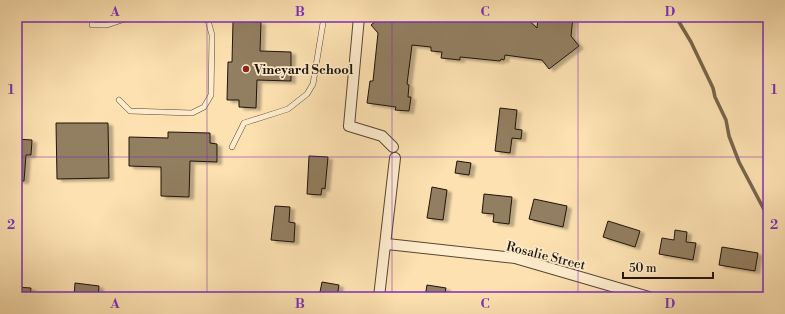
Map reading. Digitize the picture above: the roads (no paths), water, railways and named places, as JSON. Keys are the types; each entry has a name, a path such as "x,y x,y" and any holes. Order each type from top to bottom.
{"street":[{"path":"359,17 349,126 382,136 393,146"},
{"path":"379,297 387,244 395,158"},
{"name":"Rosalie Street","path":"387,244 515,258 649,297"}],"lane":[{"path":"92,17 92,25 107,26 132,17"},
{"path":"119,100 130,111 192,113 204,107 211,95 212,35 207,17"},
{"path":"232,147 244,123 288,109 307,94 313,84 324,17"}],"waterway":[{"path":"676,17 691,42 713,88 715,97 726,120 729,136 739,162 768,217"}],"place":[{"name":"Vineyard School","path":"246,69"}]}
